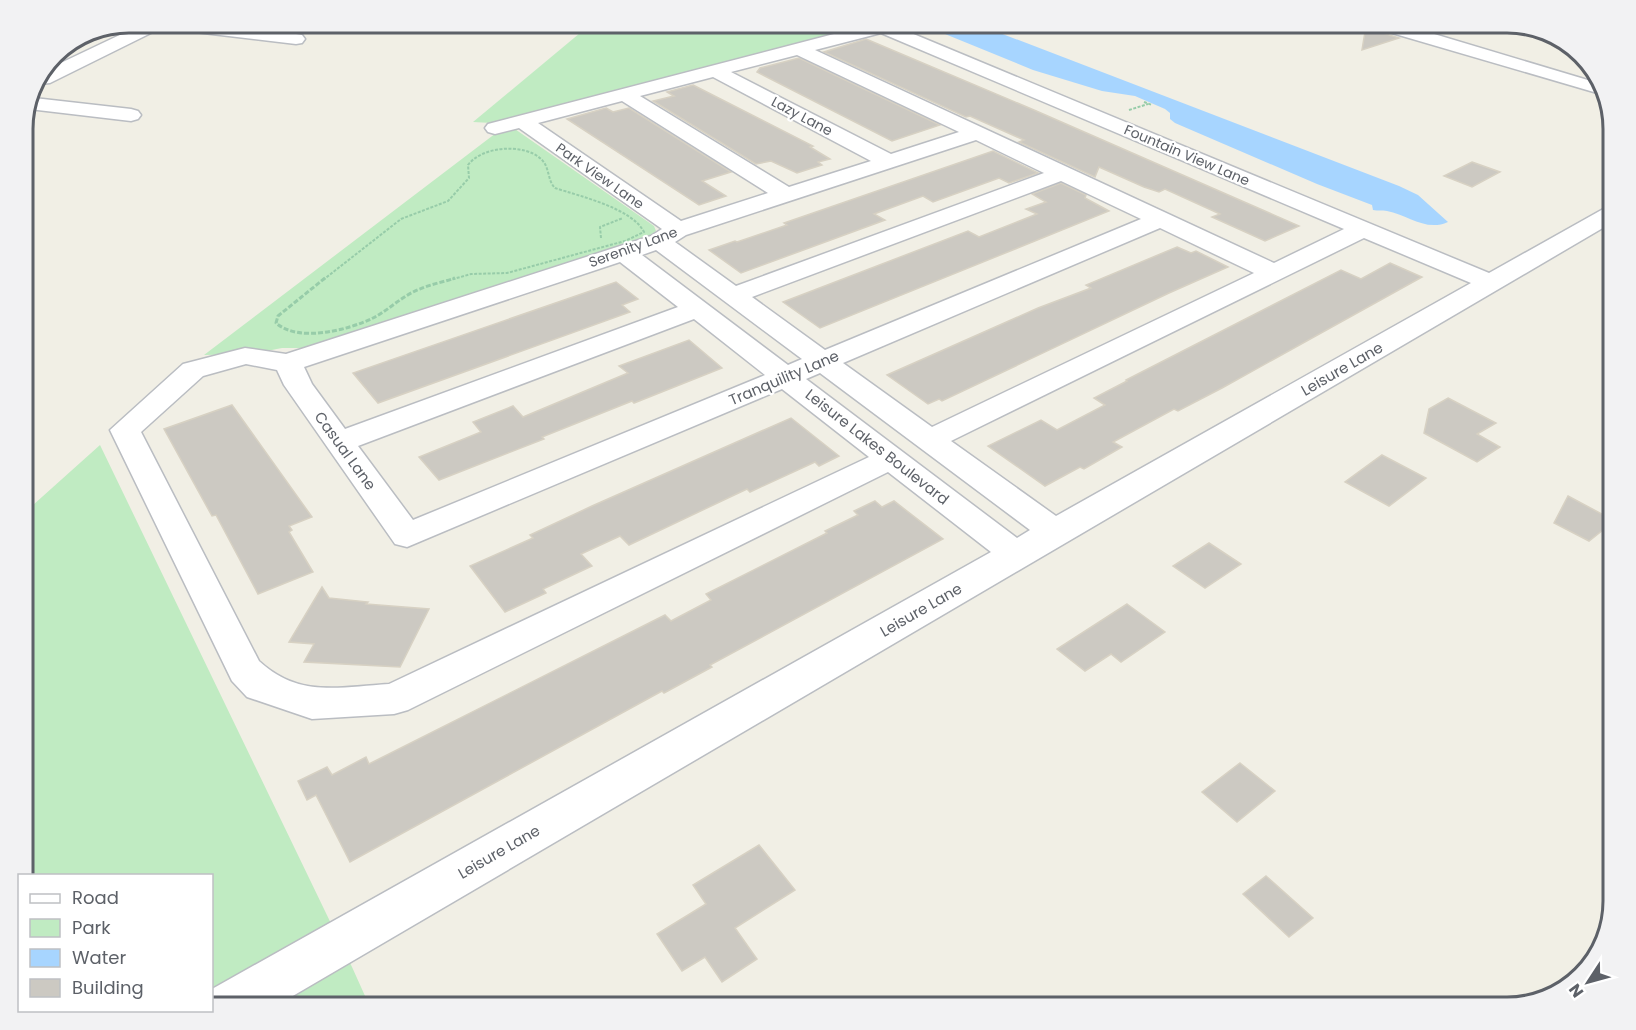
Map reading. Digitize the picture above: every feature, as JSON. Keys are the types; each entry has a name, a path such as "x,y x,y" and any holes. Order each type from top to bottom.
{"street":[{"path":"49,76 139,33"},
{"path":"245,33 296,39"},
{"path":"495,128 860,33"},
{"name":"Fountain View Lane","path":"909,33 1492,283"},
{"path":"1411,33 1593,87"},
{"path":"799,49 1274,273"},
{"name":"Lazy Lane","path":"715,71 889,162"},
{"path":"624,94 786,195"},
{"path":"37,105 131,115"},
{"name":"Park View Lane","path":"522,121 669,236"},
{"name":"Serenity Lane","path":"288,363 615,249 669,236 786,195 978,133"},
{"path":"732,296 1063,173"},
{"name":"Tranquility Lane","path":"407,536 1161,219"},
{"name":"Leisure Lane","path":"247,997 1603,219"},
{"path":"929,440 1364,229"},
{"path":"669,236 732,296 1056,533"},
{"name":"Leisure Lakes Boulevard","path":"615,249 697,309 1017,555"},
{"path":"339,442 697,309"},
{"path":"288,363 245,356 193,370 125,430 245,670 261,686 312,704 394,699 892,458"},
{"name":"Casual Lane","path":"288,363 298,385 407,536"}],"path":[{"path":"1144,102 1152,105"},
{"path":"513,149 525,150 544,163 549,183 555,188 609,205 641,226 644,232 615,249 512,272 471,274 434,284 411,292 363,322 329,332 295,333 284,330 276,323 278,316 288,307 401,219 448,201 469,178 468,165 485,154 513,149"},
{"path":"615,249 600,237 600,226 626,218"}],"green space":[{"path":"580,33 843,33 492,123 473,122"},
{"path":"512,127 654,226 656,231 653,234 325,345 310,348 282,348 252,354 204,355 500,130"},
{"path":"100,445 366,997 213,997 213,874 33,874 33,505"}],"water":[{"path":"943,33 1000,33 1399,186 1418,195 1448,222 1440,225 1425,224 1395,213 1373,210 1372,205 1175,123 1165,109 1135,96 1102,91 1033,70"}],"building":[{"path":"1365,33 1383,33 1399,38 1362,50"},
{"path":"866,39 1299,226 1265,241 1212,217 1220,214 1165,189 1159,192 1144,187 1099,167 1095,177 1019,142 1024,140 970,116 966,117 824,52"},
{"path":"799,58 940,125 892,141 757,72 760,68"},
{"path":"693,85 813,146 810,147 830,159 818,162 822,165 797,173 771,161 756,164 653,101 674,96 667,92"},
{"path":"606,108 613,112 629,108 731,172 702,181 726,196 699,205 567,119"},
{"path":"993,151 1038,173 1009,183 999,178 933,202 923,196 874,214 885,220 741,273 709,250 787,225 784,223"},
{"path":"1472,162 1500,172 1472,187 1444,176"},
{"path":"1061,183 1086,195 1085,198 1109,211 820,328 783,302 968,231 979,237 1037,214 1026,209 1046,202 1032,194"},
{"path":"1177,247 1191,253 1196,251 1228,267 942,401 939,399 928,404 887,375 1038,308 1091,288 1086,285"},
{"path":"1390,263 1422,277 1222,388 1178,411 1174,409 1113,442 1122,447 1084,469 1080,467 1045,486 988,446 1041,420 1057,430 1105,405 1094,398 1341,270 1361,279"},
{"path":"616,282 638,299 622,305 630,312 378,403 353,373"},
{"path":"689,340 722,368 634,403 632,401 542,437 544,439 439,480 419,457 481,432 473,422 513,406 523,417 628,373 619,366"},
{"path":"1448,398 1496,423 1477,434 1500,447 1477,462 1424,433 1429,409"},
{"path":"232,405 312,517 289,526 292,530 289,532 313,572 258,594 216,515 212,516 164,429"},
{"path":"791,418 839,456 819,466 815,462 750,492 747,489 629,545 620,536 581,554 592,566 543,589 546,593 505,612 470,566 533,538 530,535 592,506"},
{"path":"1382,455 1426,478 1389,506 1345,482"},
{"path":"1568,496 1603,515 1603,530 1589,541 1554,523"},
{"path":"875,501 882,507 894,501 943,539 710,665 712,667 664,693 662,691 350,862 316,795 307,800 298,781 327,767 332,775 366,757 369,764 665,615 671,621 711,600 706,594 827,533 825,531 858,515 854,511"},
{"path":"1209,543 1241,564 1205,588 1173,566"},
{"path":"322,587 329,598 368,602 366,604 429,609 400,667 304,662 314,644 289,642"},
{"path":"1127,604 1165,632 1121,662 1111,654 1085,671 1057,649"},
{"path":"1240,763 1275,791 1237,822 1202,792"},
{"path":"759,845 795,890 735,928 757,959 722,982 705,957 682,971 657,934 706,904 693,885"},
{"path":"1266,876 1313,918 1289,937 1243,894"}]}
